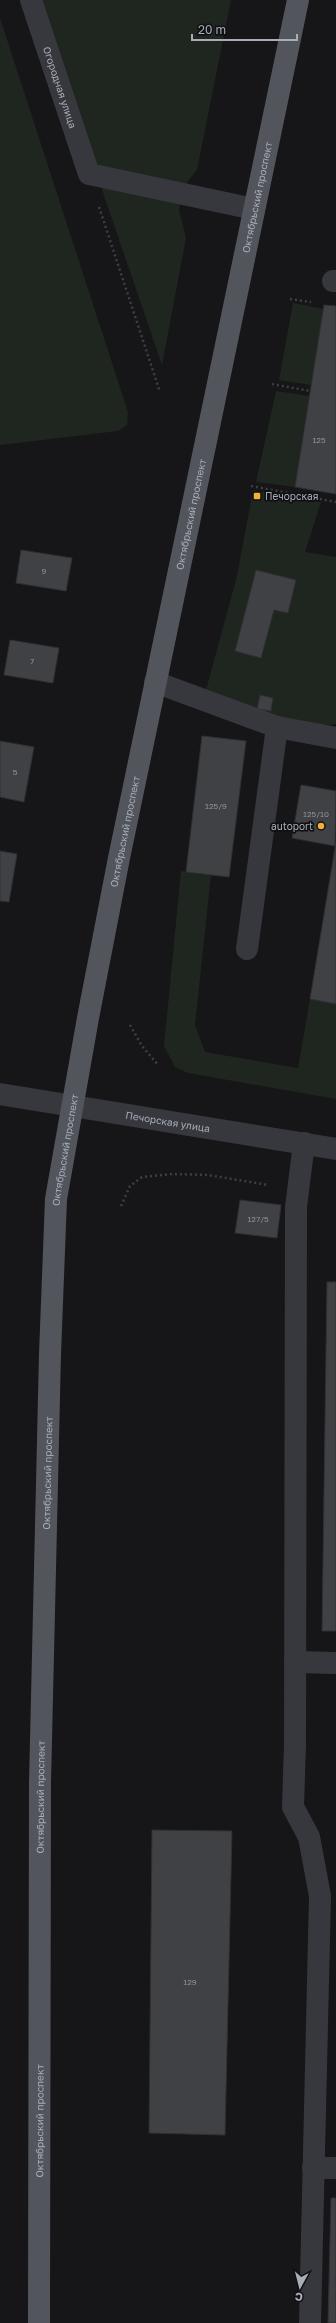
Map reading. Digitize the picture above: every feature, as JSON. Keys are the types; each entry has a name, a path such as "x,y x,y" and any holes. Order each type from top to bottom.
{"main road":[{"name":"Октябрьский проспект","path":"39,2323 40,1783 50,1354 56,1199 72,1106 156,682 298,0"}],"street":[{"name":"Огородная улица","path":"31,0 88,174"},
{"path":"88,174 254,209"},
{"path":"156,682 277,726 336,738"},
{"path":"247,949 277,726"},
{"name":"Печорская улица","path":"0,1094 336,1149"},
{"path":"304,1143 298,1189 296,1223 294,1807 309,1837 320,1896 310,2323"},
{"path":"295,1662 336,1663"},
{"path":"313,2168 336,2168"}],"path":[{"path":"88,174 160,392"},
{"path":"272,384 310,391"},
{"path":"251,486 336,502"},
{"path":"130,1025 142,1046 158,1065"},
{"path":"121,1206 130,1186 142,1177 172,1174 208,1175 298,1189"}],"shaded area":[{"path":"40,0 231,0 197,170 188,181 185,190 94,171"},
{"path":"0,18 128,412 127,425 118,431 0,445"},
{"path":"99,181 181,199 179,210 186,238 162,365"},
{"path":"293,303 324,309 311,385 279,380"},
{"path":"276,391 309,396 295,487 256,482"},
{"path":"253,490 321,502 305,552 336,557 336,724 320,726 303,725 287,721 253,710 206,690 237,576","holes":["256,570 296,581 288,613 274,610 261,658 235,651","260,696 273,698 271,711 257,709"]},
{"path":"181,871 211,875 195,1025 205,1052 298,1068 310,999 336,1004 336,1099 188,1073 175,1067 164,1046"}],"building":[{"path":"324,305 336,306 336,494 295,487"},
{"path":"21,550 72,558 66,591 16,583"},
{"path":"256,570 296,580 288,613 274,610 261,658 235,651"},
{"path":"10,640 59,648 53,683 4,675"},
{"path":"260,695 273,698 271,711 257,709"},
{"path":"202,736 246,741 229,877 186,872"},
{"path":"0,741 34,747 24,802 0,797"},
{"path":"301,785 336,791 335,846 292,838"},
{"path":"336,842 336,1004 310,999"},
{"path":"0,851 17,854 9,902 0,901"},
{"path":"240,1200 281,1205 277,1238 235,1233"},
{"path":"327,1282 336,1282 336,1631 322,1631"},
{"path":"152,1830 232,1831 225,2135 149,2133"},
{"path":"331,2198 336,2198 336,2323 328,2323"}],"place":[{"name":"Печорская","path":"257,496"},
{"name":"autoport","path":"321,826"}]}
